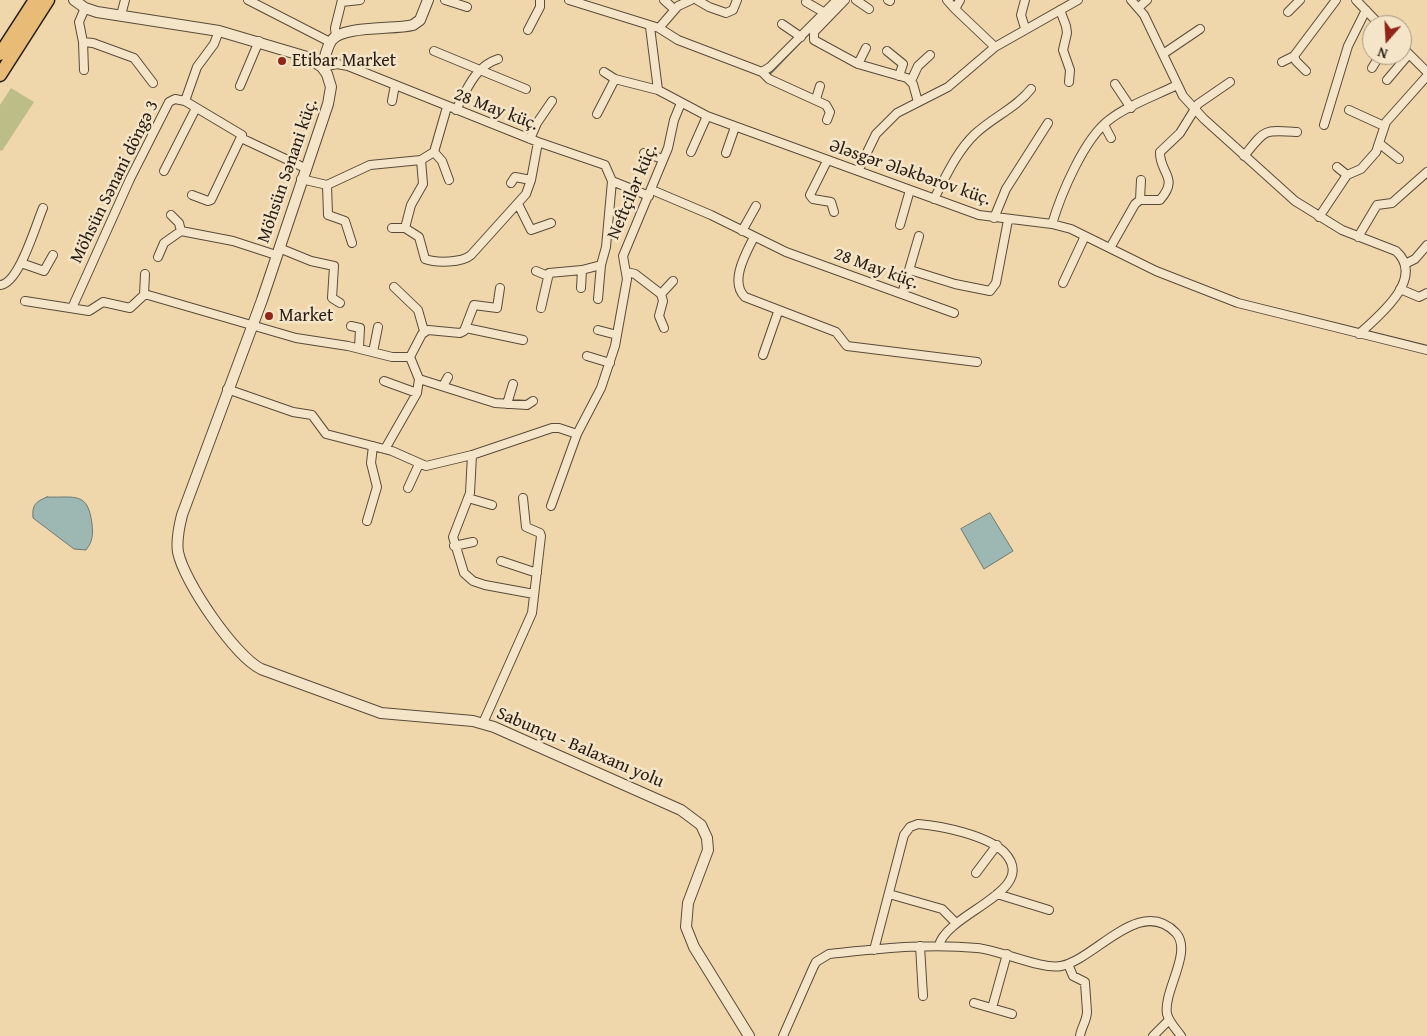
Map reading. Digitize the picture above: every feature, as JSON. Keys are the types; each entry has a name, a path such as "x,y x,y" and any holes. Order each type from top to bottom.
{"main road":[{"path":"0,54 35,0"},
{"path":"0,75 48,0"}],"street":[{"path":"74,0 85,8 121,16 219,31 258,41 298,54 322,67 333,39 342,1 360,0"},
{"path":"121,16 125,0"},
{"path":"249,0 260,3 333,39 353,32 414,25 420,20 428,0"},
{"path":"445,0 467,7"},
{"path":"528,30 540,7 540,0"},
{"path":"569,0 650,27 659,28 678,40 762,72 769,79 816,99 830,108 827,120"},
{"path":"664,0 674,9"},
{"path":"659,28 674,9 691,0"},
{"path":"697,0 709,8 726,13 733,10 737,0"},
{"path":"762,72 770,67 837,0"},
{"path":"845,0 814,32 812,38 858,64 911,80"},
{"path":"856,0 869,9"},
{"path":"947,0 995,47"},
{"path":"955,9 960,0"},
{"path":"1025,0 1021,15 1025,28"},
{"path":"858,172 870,145 885,123 897,113 960,78 995,47 1025,28 1078,0"},
{"path":"1131,0 1139,7 1177,85 1194,109 1283,192 1319,216 1358,236 1396,251 1402,257 1406,264 1404,279 1400,289 1383,312 1359,334"},
{"path":"1139,7 1147,0"},
{"path":"1288,12 1300,0"},
{"path":"1282,62 1294,56 1336,0"},
{"path":"1356,0 1371,15"},
{"path":"806,2 825,13"},
{"path":"84,70 83,42 79,24 85,8"},
{"path":"1060,10 1066,26 1063,50 1070,70 1070,82"},
{"path":"1324,125 1348,46 1366,10"},
{"path":"782,24 801,37"},
{"path":"650,27 658,90"},
{"path":"1163,54 1200,29"},
{"name":"Möhsün Sənani döngə 3","path":"72,308 137,164 169,102 174,99 185,101 197,67 214,44 219,31"},
{"path":"240,86 258,41"},
{"path":"83,42 93,43 134,58 153,83"},
{"path":"858,64 866,48"},
{"path":"434,51 526,89"},
{"path":"887,51 903,64 899,76"},
{"path":"918,102 911,80 918,66 930,56"},
{"path":"1294,56 1296,61 1306,71"},
{"path":"1319,216 1347,175 1361,169 1380,144 1384,126 1427,74 1412,57"},
{"path":"456,110 481,69 498,59"},
{"name":"28 May küç.","path":"322,67 342,64 530,139 605,165 612,180 650,193 742,231 786,252 954,313"},
{"path":"1388,80 1400,65"},
{"name":"Möhsün Sənani küç.","path":"227,389 254,324 330,96 330,81 322,67"},
{"name":"Ələsgər Ələkbərov küç.","path":"604,72 615,79 658,90 707,116 735,127 934,199 994,218 1052,224 1085,236 1156,270 1238,304 1427,350"},
{"path":"597,114 615,79"},
{"path":"1140,200 1156,201 1163,198 1170,183 1160,152 1180,133 1194,109 1205,98 1230,82"},
{"path":"1115,84 1131,108"},
{"path":"1052,224 1064,188 1088,145 1104,125 1131,108 1177,85"},
{"path":"392,101 395,86"},
{"path":"816,99 820,86"},
{"path":"934,199 970,140 1004,111 1021,102 1031,89"},
{"path":"185,101 241,133 242,138 211,200 208,202 192,195"},
{"path":"530,139 537,123 552,101"},
{"name":"Neftçilər küç.","path":"551,506 577,434 601,388 610,363 617,335 626,272 623,256 663,160 681,103"},
{"path":"302,180 327,185 370,165 421,160 434,152 447,107"},
{"path":"164,170 196,108"},
{"path":"1349,110 1384,126"},
{"path":"692,152 707,116"},
{"path":"994,218 1006,189 1048,123"},
{"path":"1104,125 1111,138"},
{"path":"726,152 735,127"},
{"path":"1244,156 1263,133 1268,130 1297,132"},
{"path":"242,138 305,168"},
{"path":"392,228 405,228 419,237 425,259 432,261 464,259 471,255 507,212 518,204 526,194 531,180 538,142"},
{"path":"1380,144 1398,159"},
{"path":"434,152 442,161 449,180"},
{"path":"644,153 663,160"},
{"path":"405,228 411,206 423,184 421,160"},
{"path":"828,161 810,195 813,199 831,202 834,212"},
{"path":"1337,168 1347,175"},
{"path":"1358,236 1376,205 1392,203 1427,172"},
{"path":"511,183 516,177 531,180"},
{"path":"598,299 601,265 606,247 612,180"},
{"path":"1110,248 1130,211 1140,200 1141,180"},
{"path":"327,185 328,215 345,221 352,243"},
{"path":"900,225 910,190"},
{"path":"518,204 531,230 551,223"},
{"path":"742,231 756,206"},
{"path":"0,285 6,285 11,281 21,263 43,208"},
{"path":"171,215 179,223 181,231"},
{"path":"910,270 955,284 990,291 996,283 1008,220"},
{"path":"158,257 164,243 181,231 233,241 334,266 332,298 340,303"},
{"path":"902,294 919,236"},
{"path":"1064,283 1085,236"},
{"path":"754,237 745,256 737,284 739,292 744,297 778,312 836,332 844,343 852,347 977,362"},
{"path":"1406,264 1415,258 1427,245"},
{"path":"21,263 44,271 53,255"},
{"path":"541,308 549,273 582,270 601,265"},
{"path":"580,288 582,270"},
{"path":"536,271 548,276"},
{"path":"626,272 635,274 661,294 663,301 659,316 664,328"},
{"path":"25,301 89,311 103,302 130,308 144,295 145,274"},
{"path":"661,294 673,281"},
{"path":"394,287 418,310 424,331 410,357"},
{"path":"424,331 434,330 460,333 466,328 474,306 497,308 500,288"},
{"path":"1400,289 1419,298 1427,293"},
{"path":"144,295 254,324 296,338 359,348 392,357 410,357"},
{"path":"764,355 778,312"},
{"path":"352,326 360,328 359,348"},
{"path":"373,352 378,327"},
{"path":"466,328 523,340"},
{"path":"598,330 617,335"},
{"path":"587,356 610,363"},
{"path":"385,449 417,393 420,379 410,357"},
{"path":"443,386 448,377"},
{"path":"420,379 481,400 527,405 533,401"},
{"path":"384,381 417,393"},
{"path":"507,404 513,384"},
{"path":"227,389 293,412 312,415 318,420 326,434 385,449 406,456 419,464 430,466 472,455 552,428 560,428 577,434"},
{"name":"Sabunçu - Balaxanı yolu","path":"227,389 182,514 178,546 187,576 232,643 245,658 261,669 368,710 392,716 483,723 504,730 681,810 701,824 707,838 708,850 688,903 686,927 694,947 749,1036"},
{"path":"367,521 377,487 371,462 373,446"},
{"path":"472,455 473,474 468,498 455,526 453,537 454,546 464,573 473,581 534,594"},
{"path":"408,488 419,464"},
{"path":"468,498 492,505"},
{"path":"483,723 489,705 529,622 534,594 542,536 540,533 526,527 523,498"},
{"path":"454,546 473,542"},
{"path":"501,561 537,573"},
{"path":"874,950 904,835 910,827 927,825 980,838 997,845 1011,861 1014,868 1012,876 997,894 955,922 941,937 939,944"},
{"path":"976,873 997,845"},
{"path":"890,894 942,908 955,922"},
{"path":"997,894 1049,910"},
{"path":"783,1036 816,962 829,954 939,944 990,950 1053,966 1068,964 1139,923 1151,921 1171,930 1178,937 1180,954 1167,1003 1169,1020 1181,1036"},
{"path":"920,946 923,996"},
{"path":"992,1008 1007,954"},
{"path":"1068,964 1073,976 1085,982 1086,985 1084,995 1087,1013 1080,1036"},
{"path":"974,1003 1012,1014"},
{"path":"1152,1036 1169,1020"}],"green space":[{"path":"11,88 34,102 2,151 0,150 0,105"}],"water":[{"path":"47,497 78,498 87,506 92,524 92,534 90,544 86,550 74,549 33,518 35,504"},
{"path":"990,513 1013,551 984,569 961,529"}],"waterway":[{"path":"769,75 809,33"}],"place":[{"name":"Etibar Market","path":"282,61"},
{"name":"Market","path":"269,316"}]}
